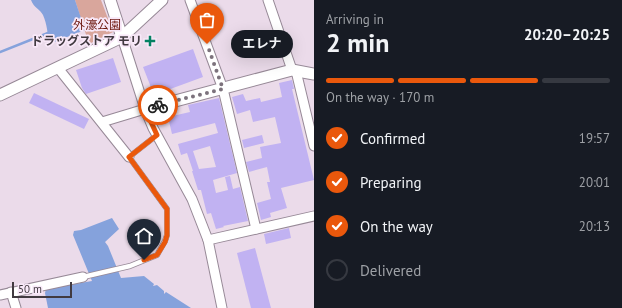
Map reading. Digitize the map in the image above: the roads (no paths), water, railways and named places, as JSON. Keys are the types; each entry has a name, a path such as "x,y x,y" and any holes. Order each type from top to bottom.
{"street":[{"path":"110,0 145,109 157,135 192,199 208,240 222,308"},
{"path":"0,95 122,37 162,0"},
{"path":"190,0 223,89 256,229"},
{"path":"268,0 294,70 314,146"},
{"path":"58,68 129,157"},
{"path":"102,122 145,109 294,70 314,74"},
{"path":"208,240 314,216"},
{"path":"0,295 83,277"},
{"path":"10,292 16,308"}],"lane":[{"path":"83,277 123,268 157,255 165,242 167,235 167,209 129,157 157,135"}],"water":[{"path":"31,0 75,0 85,30 49,44 43,15"},
{"path":"112,218 119,229 105,242 121,278 144,276 154,284 153,286 157,285 164,291 164,294 166,292 191,308 48,308 45,293 46,289 92,281 73,235 74,231 81,230"}],"waterway":[{"path":"0,52 48,33"}],"place":[{"name":"ドラッグストア モリ","path":"150,41"},
{"name":"エレナ","path":"207,44"}],"park label":[{"name":"外濠公園","path":"97,25"}]}
